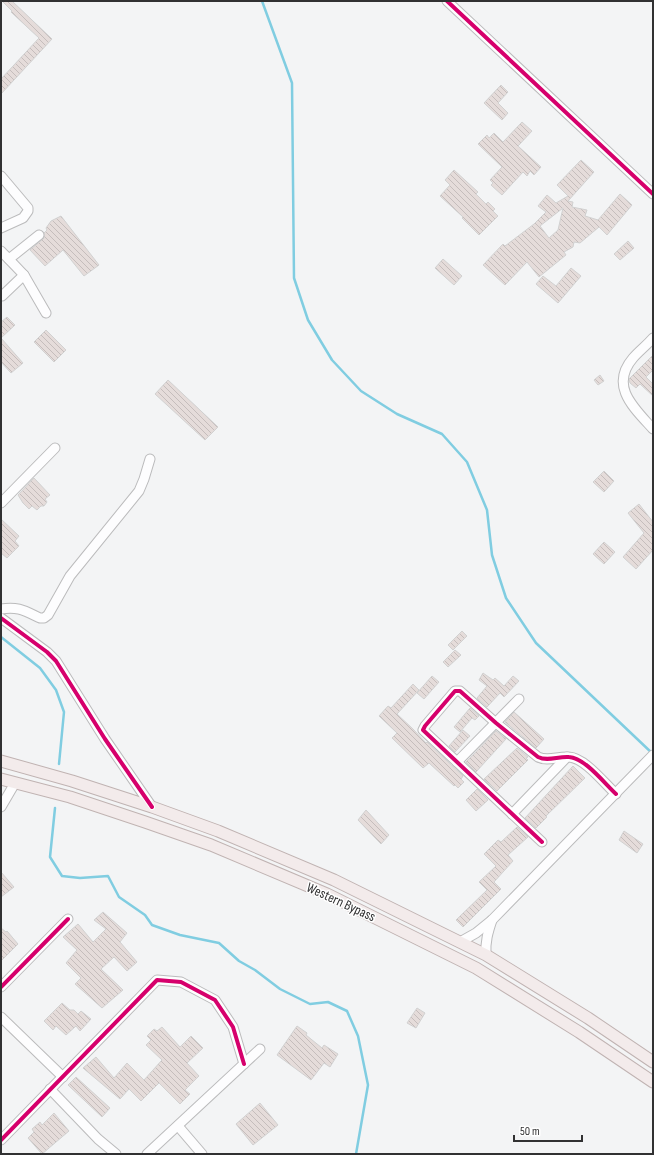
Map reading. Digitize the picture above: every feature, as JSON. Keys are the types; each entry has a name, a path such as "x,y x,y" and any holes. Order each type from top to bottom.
{"main road":[{"name":"Western Bypass","path":"1,761 72,780 152,807 218,831 334,880 486,955 588,1018 653,1062"},
{"name":"Western Bypass","path":"1,779 70,797 212,845 327,894 476,968 579,1032 653,1082"}],"street":[{"path":"447,1 653,194"},
{"path":"1,176 28,208 28,211 23,218 1,228"},
{"path":"9,259 39,235"},
{"path":"1,251 24,275 46,313"},
{"path":"2,296 24,275"},
{"path":"653,338 633,358 625,370 623,386 628,401 653,429"},
{"path":"1,503 56,448"},
{"path":"1,609 12,607 17,608 40,618 44,618 48,615 70,576 139,491 150,459"},
{"path":"1,618 47,652 56,661 105,739 152,807"},
{"path":"542,842 423,730 453,692 457,690 460,691 538,757 542,759 568,757 581,760 616,794"},
{"path":"457,762 518,699"},
{"path":"460,942 476,933 492,920 653,755"},
{"path":"512,814 568,757"},
{"path":"1,807 15,783"},
{"path":"1,987 68,919"},
{"path":"486,955 485,945 492,920"},
{"path":"1,1140 157,980 182,982 215,1000 233,1027 244,1064"},
{"path":"1,1017 63,1077"},
{"path":"147,1154 260,1049"},
{"path":"50,1089 98,1139 116,1154"},
{"path":"178,1126 202,1154"}],"building":[{"path":"2,1 12,1 52,39 1,94 1,79 39,38 11,12 12,11"},
{"path":"501,85 508,92 498,103 508,113 502,120 484,103"},
{"path":"522,122 532,131 518,146 541,167 534,175 530,171 527,176 523,172 502,195 491,185 493,183 490,180 502,167 478,144 487,135 489,138 494,133 503,142"},
{"path":"581,160 594,172 568,201 573,202 572,207 587,210 585,216 598,220 620,194 632,205 607,235 599,227 580,243 574,242 573,247 564,252 566,255 539,277 527,262 505,285 483,265 503,244 505,246 534,224 546,212 538,206 547,195 556,203 568,196 557,185","holes":["563,208 558,230 549,238 540,226"]},
{"path":"454,170 478,192 476,194 486,204 488,202 495,209 493,211 498,216 479,235 462,218 463,217 440,196 450,185 445,180"},
{"path":"61,216 99,265 84,276 63,250 45,266 30,250 44,238 44,233 47,230 46,228 51,221"},
{"path":"628,241 634,248 620,260 614,254"},
{"path":"443,259 462,276 454,285 435,268"},
{"path":"571,268 581,276 558,303 536,284 543,276 556,286"},
{"path":"7,317 15,325 1,338 1,322"},
{"path":"46,330 66,350 54,362 34,342"},
{"path":"1,338 23,363 11,373 1,362"},
{"path":"653,355 653,370 646,377 653,384 653,396 640,384 636,388 630,383 629,379"},
{"path":"600,375 604,381 598,385 594,380"},
{"path":"168,380 218,427 205,440 155,394"},
{"path":"604,471 614,481 604,492 593,482"},
{"path":"34,478 50,495 45,499 47,502 44,506 41,506 37,510 32,506 29,509 18,495"},
{"path":"639,504 653,522 653,550 636,569 623,557 644,533 628,513"},
{"path":"1,519 19,536 15,541 19,546 7,558 1,553"},
{"path":"604,542 615,552 604,564 593,554"},
{"path":"462,631 467,636 453,650 448,645"},
{"path":"455,650 461,655 448,667 443,662"},
{"path":"483,673 493,680 495,678 504,686 513,676 519,681 504,697 500,693 487,707 477,698 487,686 479,680"},
{"path":"432,676 439,682 424,699 417,693"},
{"path":"413,684 419,690 397,714 426,743 427,742 463,776 461,779 464,782 458,788 429,763 423,768 392,738 397,733 379,716 388,706 391,708"},
{"path":"470,708 479,716 475,720 472,718 460,732 454,727"},
{"path":"514,712 544,739 536,748 505,722"},
{"path":"463,730 470,736 455,752 449,746"},
{"path":"496,731 506,739 476,772 466,762"},
{"path":"517,748 528,757 526,758 528,760 497,791 484,779"},
{"path":"573,766 585,778 546,816 547,817 536,828 525,818"},
{"path":"477,789 488,800 476,811 466,800"},
{"path":"366,810 389,835 381,844 358,820"},
{"path":"517,827 528,837 508,855 513,861 494,882 501,889 463,927 456,920 487,890 479,882 496,866 484,854 498,840 501,842"},
{"path":"624,831 643,844 637,853 619,840"},
{"path":"1,872 14,887 1,897"},
{"path":"103,912 127,933 120,942 137,962 127,971 114,957 101,969 123,990 102,1008 75,984 81,978 66,963 77,950 63,937 78,924 93,942 106,929 94,920"},
{"path":"1,928 6,932 7,931 18,944 1,961"},
{"path":"62,1003 70,1010 74,1010 78,1014 81,1011 91,1019 80,1031 76,1026 66,1035 56,1026 53,1030 44,1021"},
{"path":"417,1008 425,1013 416,1028 407,1023"},
{"path":"297,1026 307,1033 306,1035 322,1048 324,1045 338,1054 330,1067 324,1063 311,1080 277,1055"},
{"path":"162,1027 180,1047 191,1036 203,1048 187,1063 199,1076 185,1090 190,1094 180,1104 159,1083 141,1101 129,1089 120,1099 83,1068 96,1057 114,1078 127,1063 144,1080 162,1060 146,1045 151,1040 147,1036 154,1029 157,1031"},
{"path":"76,1077 110,1108 102,1117 68,1085"},
{"path":"260,1103 278,1125 253,1145 236,1124"},
{"path":"54,1113 69,1131 42,1154 28,1138 34,1132 32,1129 40,1122 42,1125"}],"waterway":[{"path":"262,1 292,83 294,278 308,320 332,360 361,391 397,414 442,434 467,462 487,510 492,555 506,598 536,643 653,754"},
{"path":"1,637 40,668 56,690 64,712 59,764"},
{"path":"55,808 50,857 62,876 80,878 108,876 119,897 145,915 152,925 180,935 219,943 239,961 255,970 280,989 310,1004 328,1002 347,1011 358,1036 368,1085 356,1154"}],"cycle path":[{"path":"447,1 653,194"},
{"path":"1,618 47,652 56,661 105,739 152,807"},
{"path":"542,842 423,730 455,691 460,691 538,757 546,759 565,757 575,758 588,766 616,794"},
{"path":"1,987 68,919"},
{"path":"1,1140 157,980 181,982 215,1000 233,1027 244,1064"}]}
